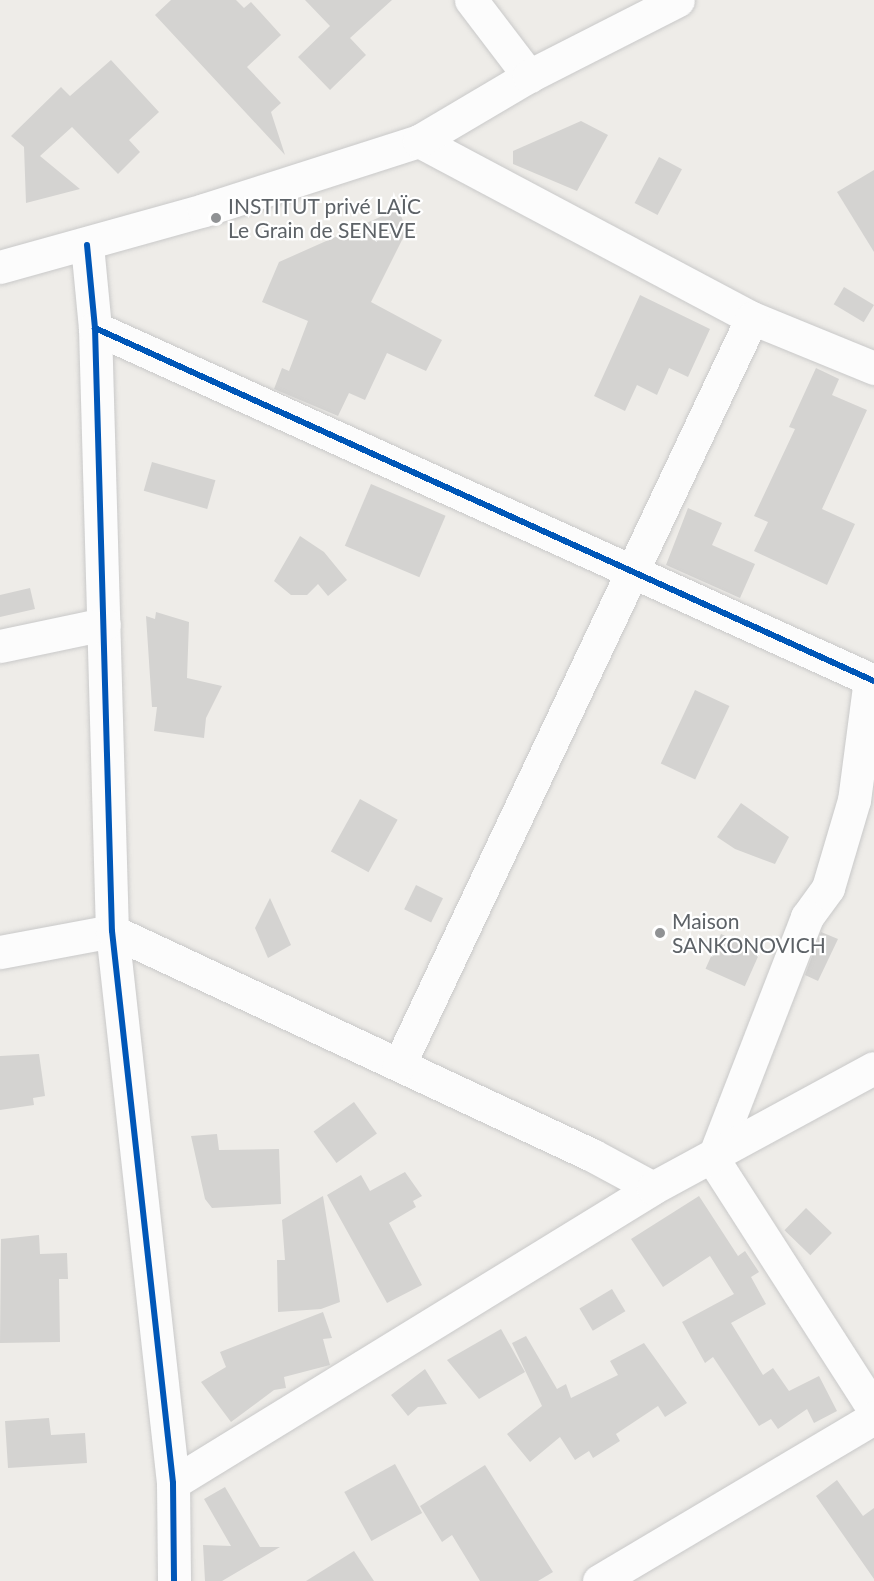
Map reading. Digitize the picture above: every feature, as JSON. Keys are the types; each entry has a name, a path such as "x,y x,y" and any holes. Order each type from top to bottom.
{"street":[{"path":"471,0 530,76"},
{"path":"0,267 87,245 419,141 530,76 678,0"},
{"path":"419,141 752,318 874,368"},
{"path":"87,245 95,328 112,931 173,1483 174,1581"},
{"path":"399,1065 630,569 752,318"},
{"path":"95,328 872,680 854,800 831,878 807,917 713,1159"},
{"path":"0,646 104,624"},
{"path":"0,952 112,931 592,1155 653,1188"},
{"path":"173,1483 653,1188 713,1159 874,1068"},
{"path":"713,1159 874,1410"},
{"path":"599,1581 874,1418"}],"building":[{"path":"171,0 236,0 244,8 251,2 281,35 247,67 281,103 271,112 285,155 155,15"},
{"path":"305,0 392,0 350,38 366,55 330,90 298,57 330,26"},
{"path":"111,60 159,112 129,140 140,152 118,174 72,127 40,156 80,189 26,203 24,147 11,136 61,87 70,96"},
{"path":"581,121 608,135 577,191 513,164 513,151"},
{"path":"659,157 682,169 658,215 635,203"},
{"path":"874,170 874,252 837,192"},
{"path":"398,209 407,230 371,302 442,340 426,371 387,353 365,400 349,393 338,416 274,389 282,368 289,371 308,321 262,302 279,262"},
{"path":"844,287 874,305 864,322 834,304"},
{"path":"640,295 710,329 688,377 669,368 657,395 637,385 625,411 594,396"},
{"path":"816,368 839,379 832,395 867,410 822,509 855,524 827,585 754,551 768,522 754,516 795,429 789,427"},
{"path":"152,462 215,480 207,509 144,491"},
{"path":"371,484 446,516 419,577 345,546"},
{"path":"688,508 722,523 712,545 755,564 740,598 666,565"},
{"path":"300,536 324,552 347,580 328,596 318,584 307,595 291,595 274,581"},
{"path":"30,588 35,609 0,617 0,595"},
{"path":"156,612 189,622 187,678 222,686 206,718 204,738 154,731 157,707 152,707 146,616 155,619"},
{"path":"695,690 729,706 695,779 661,763"},
{"path":"360,799 398,820 369,872 331,851"},
{"path":"741,803 789,837 775,864 735,849 717,837"},
{"path":"416,885 443,898 431,922 404,909"},
{"path":"270,898 291,945 268,958 255,928"},
{"path":"821,932 838,939 818,981 805,975"},
{"path":"721,934 760,951 745,986 706,969"},
{"path":"39,1054 45,1096 33,1098 34,1105 0,1110 0,1056"},
{"path":"354,1102 377,1134 336,1163 314,1131"},
{"path":"217,1134 219,1150 279,1149 281,1204 212,1208 205,1199 191,1136"},
{"path":"405,1172 422,1196 413,1201 416,1207 389,1223 422,1285 387,1303 327,1195 361,1175 370,1191"},
{"path":"323,1196 340,1302 321,1309 278,1312 277,1260 285,1260 282,1220"},
{"path":"699,1196 738,1256 745,1251 759,1272 751,1277 766,1304 731,1323 763,1375 773,1368 789,1391 819,1376 837,1411 814,1423 807,1409 778,1429 771,1419 759,1426 713,1357 705,1363 682,1322 734,1294 710,1256 663,1287 631,1239"},
{"path":"806,1208 832,1233 810,1255 784,1230"},
{"path":"39,1235 40,1254 67,1253 68,1279 59,1279 60,1342 0,1343 1,1239"},
{"path":"612,1289 625,1311 593,1331 579,1309"},
{"path":"323,1312 332,1338 323,1339 330,1365 284,1377 286,1388 274,1390 231,1422 201,1382 226,1367 220,1352"},
{"path":"501,1329 525,1372 479,1399 447,1360"},
{"path":"526,1336 557,1389 566,1384 571,1398 618,1375 610,1361 644,1343 687,1403 665,1417 658,1406 616,1434 620,1441 593,1458 589,1451 575,1460 560,1437 530,1462 507,1434 542,1406 512,1343"},
{"path":"425,1369 447,1404 418,1407 408,1416 391,1395"},
{"path":"49,1418 51,1435 85,1433 87,1463 8,1468 5,1421"},
{"path":"395,1464 422,1513 371,1541 344,1492"},
{"path":"485,1465 553,1572 538,1581 480,1581 452,1535 442,1542 420,1506"},
{"path":"837,1480 863,1516 874,1508 874,1579 816,1496"},
{"path":"225,1487 260,1547 280,1547 222,1581 205,1581 203,1545 231,1546 204,1499"},
{"path":"354,1551 374,1581 306,1581"}],"cycle path":[{"path":"87,245 95,328 112,931 173,1483 174,1581"},
{"path":"95,328 874,681"}],"place":[{"name":"INSTITUT privé LAÏC Le Grain de SENEVE","path":"216,218"},
{"name":"Maison SANKONOVICH","path":"660,933"}]}
